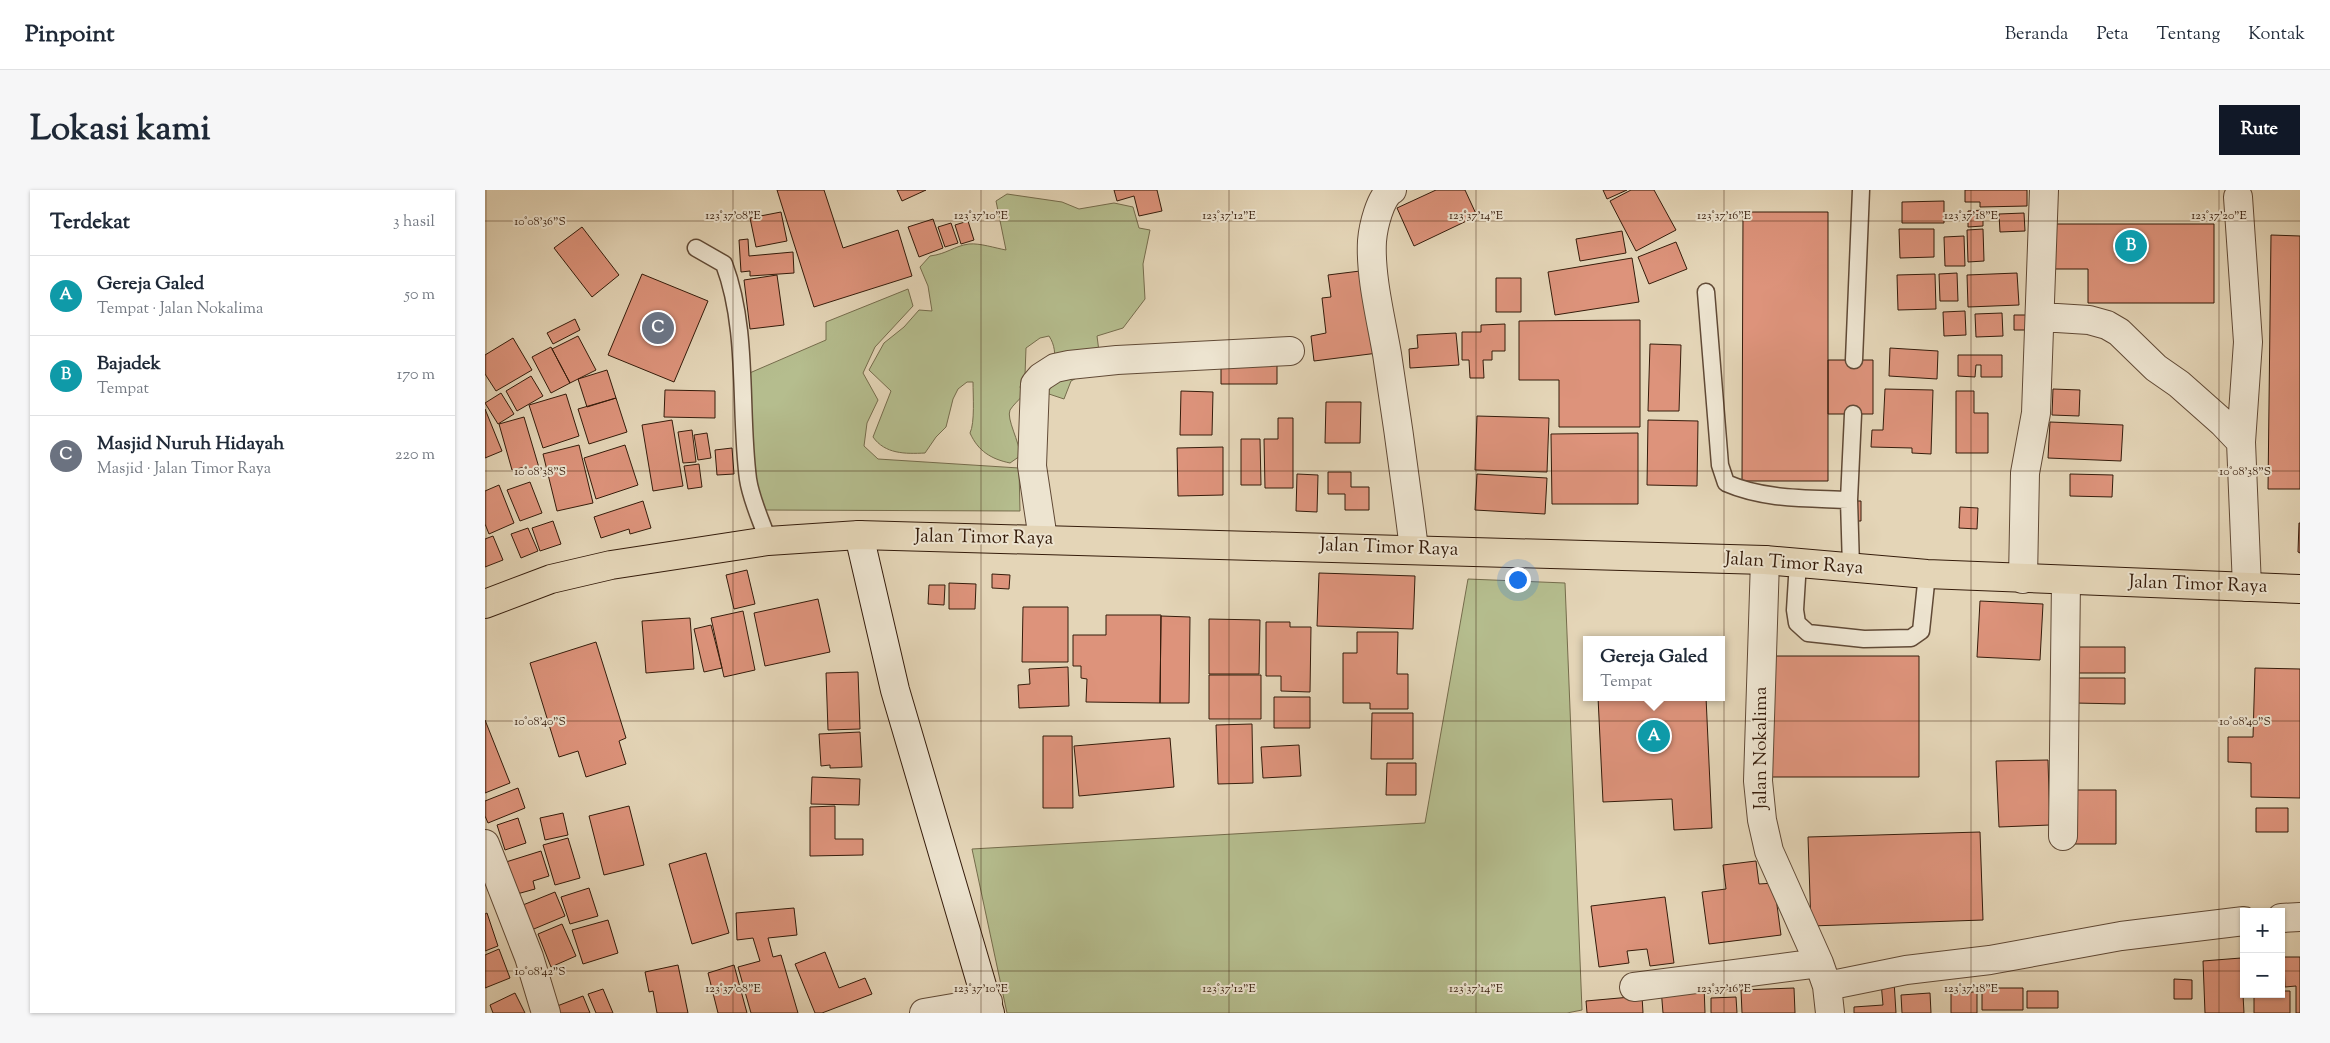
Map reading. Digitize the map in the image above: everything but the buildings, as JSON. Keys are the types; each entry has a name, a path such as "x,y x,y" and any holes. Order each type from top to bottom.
{"highway":[{"name":"Jalan Timor Raya","path":"485,604 551,579 611,565 768,541 859,535 1765,560 1927,574 2300,589"}],"street":[{"path":"1392,190 1381,205 1376,218 1372,242 1374,274 1399,432 1414,549"},
{"path":"2023,579 2025,473 2036,414 2041,317 2044,190"},
{"path":"2238,197 2248,342 2241,442 2247,587"},
{"path":"2041,317 2089,320 2107,325 2119,332 2156,368 2179,384 2223,423 2241,442"},
{"path":"1043,539 1032,466 1035,384 1041,377 1055,368 1098,362 1290,351"},
{"path":"859,535 895,690 989,1008 924,1013"},
{"name":"Jalan Nokalima","path":"1765,560 1758,781 1762,820 1769,851 1823,975 1830,1013"},
{"path":"2063,836 2066,580"},
{"path":"485,844 529,957 546,1013"},
{"path":"2285,918 2300,917"},
{"path":"1634,987 1907,970 1990,960 2121,936 2240,921"}],"lane":[{"path":"1854,360 1861,190"},
{"path":"696,248 724,264 733,287 749,481 768,541"},
{"path":"1706,292 1720,465 1726,483 1742,490 1767,496 1849,500"},
{"path":"1851,567 1849,500 1853,414"},
{"path":"1798,562 1795,610 1797,623 1808,633 1864,639 1911,638 1921,631 1927,574"}],"green space":[{"path":"1007,194 1062,202 1079,209 1114,203 1133,207 1139,228 1150,230 1143,264 1145,299 1123,328 1097,336 1100,359 1086,373 1071,381 1064,399 1046,393 1055,357 1053,343 1049,336 1040,338 1026,348 1025,375 1020,387 1023,395 1011,408 1009,414 1020,456 1010,463 986,453 977,445 970,433 973,416 973,382 967,382 958,389 953,399 946,427 925,453 903,453 889,450 878,443 873,437 891,391 869,370 884,343 904,327 919,310 932,311 928,286 920,267 930,256 969,244 1006,250 996,201"},
{"path":"908,289 913,306 875,347 863,373 878,400 867,423 864,446 878,459 1019,468 1020,511 758,510 745,375 826,340 826,322"},
{"path":"1468,579 1565,583 1582,1010 1567,1013 1007,1013 972,849 1425,823"}],"place":[{"name":"Bajadek","path":"2131,246"},
{"name":"Masjid Nuruh Hidayah","path":"658,328"},
{"name":"Gereja Galed","path":"1654,736"}]}
